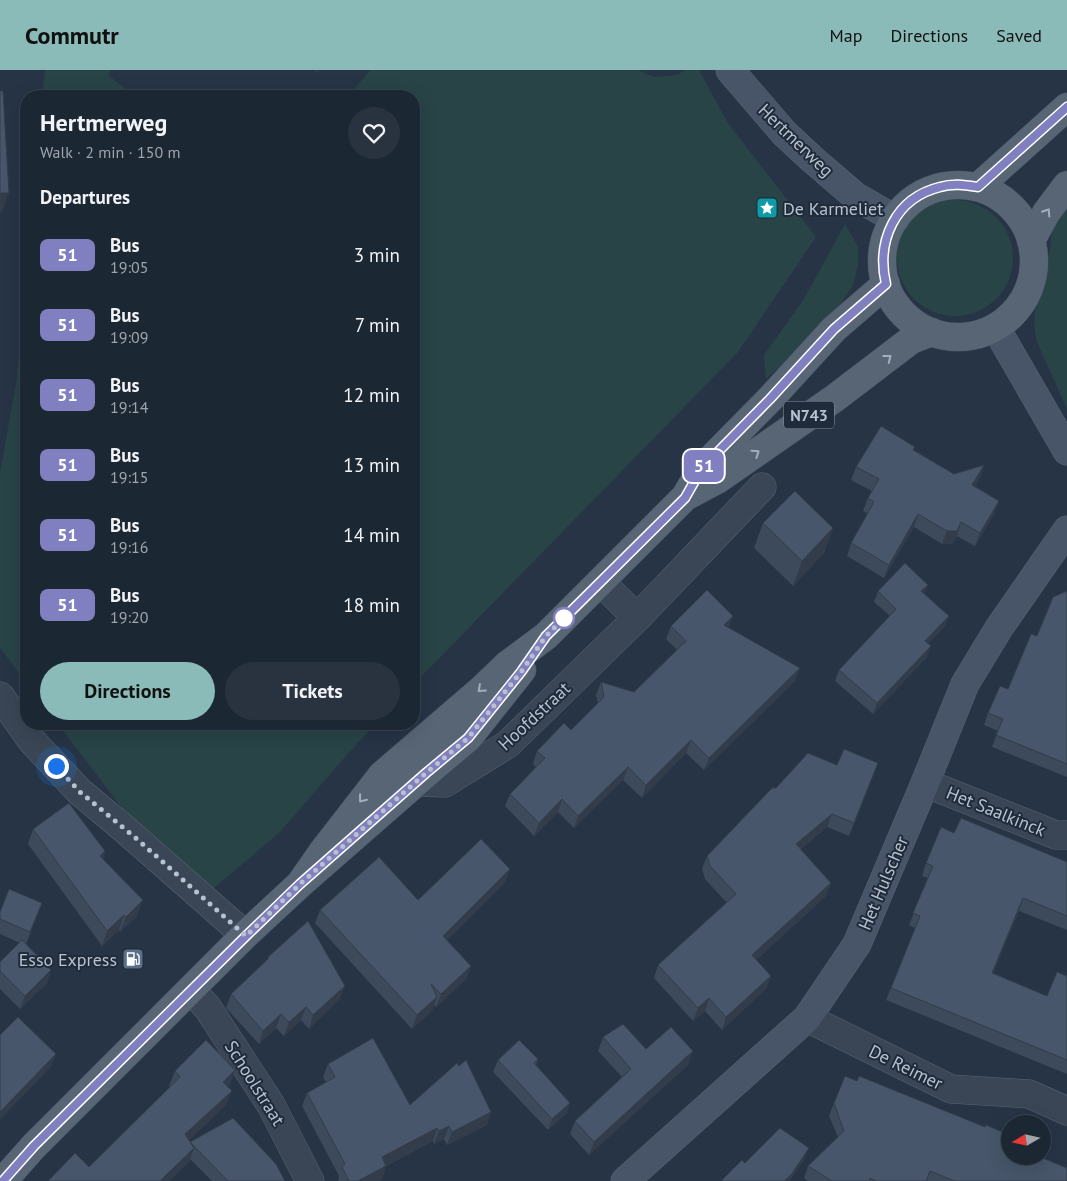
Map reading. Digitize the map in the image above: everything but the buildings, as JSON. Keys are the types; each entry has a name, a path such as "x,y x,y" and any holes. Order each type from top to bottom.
{"main road":[{"path":"978,187 1067,107"},
{"path":"960,184 978,187 996,195 1012,207 1024,222 1032,241 1034,261 1031,282 1023,300 1010,316 996,328 973,335 960,336 932,332 917,324 904,313 893,300 886,284 882,257 888,230 907,204 922,193 940,186 960,184"},
{"path":"1032,241 1046,213 1067,185"},
{"name":"Hoofdstraat","path":"300,884 382,775 482,689 507,665 546,636 685,498 702,468 770,399 844,319 886,284"},
{"name":"Hoofdstraat","path":"685,498 717,480 835,398 911,340 932,332"},
{"name":"Hoofdstraat","path":"3,1181 34,1146 300,884 468,738 521,672 546,636"}],"street":[{"name":"Hertmerweg","path":"730,70 784,133 812,159 855,196 895,219"},
{"path":"996,328 1067,451"},
{"name":"Hoofdstraat","path":"416,782 445,783 508,744 637,618 762,487"},
{"name":"Het Hulscher","path":"625,1181 807,1018 857,944 965,684 999,628 1066,533"},
{"path":"601,582 637,618"},
{"path":"0,696 20,724"},
{"path":"24,730 32,741 80,792 137,839 246,936"},
{"name":"Het Saalkinck","path":"925,783 1056,835 1067,835"},
{"name":"Schoolstraat","path":"191,990 207,1007 271,1105 310,1181"},
{"name":"De Reimer","path":"807,1018 951,1089 1029,1094 1067,1111"}],"green space":[{"path":"45,70 111,70 108,75 127,90 43,90"},
{"path":"370,70 638,70 654,77 677,75 685,70 699,70 728,123 816,237 738,352 420,678 420,90 354,90"},
{"path":"955,200 977,204 987,209 996,217 1004,226 1009,236 1013,258 1009,280 1004,290 996,299 987,307 977,312 955,316 933,312 923,307 914,299 906,290 901,280 897,258 901,236 906,226 914,217 923,209 933,204"},
{"path":"1067,200 1067,409 1037,342 1034,326 1035,310 1046,281 1052,230"},
{"path":"845,224 858,247 858,265 853,285 829,322 766,379 764,355 804,299"},
{"path":"20,341 20,674 0,648 0,473 17,378"},
{"path":"63,730 370,730 281,831 214,888 147,841"}],"bus line":[{"name":"51","path":"3,1181 34,1146 300,884 468,738 486,718 546,636 685,498 702,468 770,399 834,329 886,284 882,257 884,243 888,230 907,204 922,193 940,186 960,184 978,187 1067,107"}],"place":[{"name":"De Karmeliet","path":"767,208"},
{"name":"Esso Express","path":"133,959"}],"route":[{"path":"56,766 80,792 137,839 246,936 300,884 468,738 486,718 546,636 564,618"}]}
